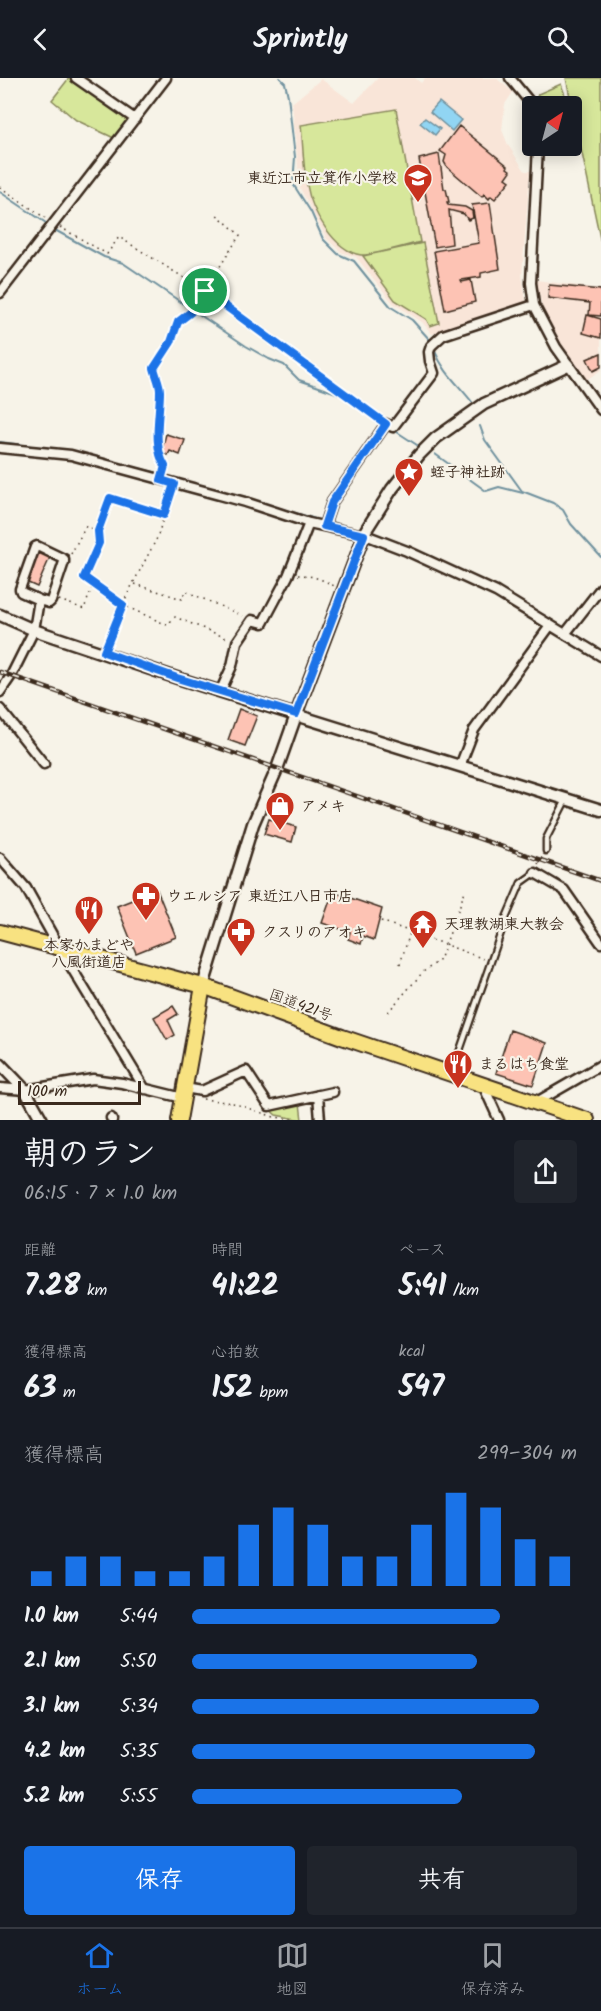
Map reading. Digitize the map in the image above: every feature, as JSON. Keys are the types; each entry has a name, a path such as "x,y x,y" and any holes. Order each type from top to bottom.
{"main road":[{"name":"国道421号","path":"0,932 203,986 342,1037 587,1120"},
{"path":"179,1120 188,1095 203,986"}],"street":[{"path":"76,78 135,119"},
{"path":"0,293 166,78"},
{"path":"510,78 525,96"},
{"path":"537,156 531,283 534,304 556,347 601,410"},
{"path":"324,526 332,502 386,424 393,427 434,374 430,362 431,346 443,334 534,304"},
{"path":"203,986 253,824 277,769 364,535 392,489 436,438 484,404 568,365"},
{"path":"0,448 71,455 245,502 309,523 364,535 406,551 496,592 601,656"},
{"path":"221,690 232,666 237,642 252,620 263,623 288,576 309,523"},
{"path":"38,546 64,559 49,603 21,592 20,588 35,547 38,546"},
{"path":"565,634 601,588"},
{"path":"0,692 11,676 34,630 39,600"},
{"path":"0,615 34,630 177,678 601,810"},
{"path":"460,766 474,730 550,626"},
{"path":"0,708 44,764"},
{"path":"0,858 26,888 145,1089"},
{"path":"535,873 564,890 601,943"},
{"path":"0,1064 25,1090 42,1120"},
{"path":"535,1103 601,1065"},
{"path":"0,1088 25,1090 93,1079 188,1095 246,1071 269,1106 333,1092"},
{"path":"482,1084 499,1120"},
{"path":"318,1095 320,1120"}],"lane":[{"path":"546,851 546,839 566,800"},
{"path":"452,1073 490,961 521,884 535,873"}],"path":[{"path":"0,187 53,223 107,254 119,237 205,291 386,424"},
{"path":"161,480 165,466 161,459 158,433 160,388 154,368 171,342 178,322 191,312 240,235 215,213"},
{"path":"104,652 133,583 157,538 174,484"},
{"path":"164,515 110,498 98,531 99,543 84,577 123,605 167,625 175,617 237,642"},
{"path":"64,559 69,559 86,526 98,531"},
{"path":"288,576 306,575 325,581 342,591"},
{"path":"133,583 182,599 185,591 252,620"},
{"path":"52,597 84,609 94,585"},
{"path":"535,873 537,864 546,851"},
{"path":"388,1012 423,972 440,960 465,891"},
{"path":"381,921 490,961"},
{"path":"400,964 411,932"},
{"path":"188,1095 233,1103 274,1116 297,1120"}],"shaded area":[{"name":"東近江市立箕作小学校","path":"378,78 415,78 421,83 425,78 496,78 513,92 505,104 502,130 508,145 525,171 530,171 522,275 526,302 519,307 432,334 422,322 393,303 356,257 341,252 327,239 300,188 292,103 321,79 354,103"},
{"path":"536,280 601,289 601,370 586,380 553,331 542,307"}],"green space":[{"path":"69,78 76,78 135,119 114,138 76,120 52,100"},
{"path":"566,78 601,78 601,243 582,153 582,96 570,96"},
{"path":"561,84 565,96 537,96"},
{"path":"396,109 420,242 361,255 351,252 333,238 313,206 306,178 301,125"},
{"path":"423,243 439,323 430,326 426,319 395,300 363,256"},
{"path":"300,1103 302,1120 276,1115 270,1110"}],"water":[{"path":"439,102 461,120 452,131 430,112"},
{"path":"425,118 440,129 435,135 420,123"}],"building":[{"path":"459,126 508,166 507,168 511,171 506,178 510,181 495,199 491,196 489,199 484,194 482,197 444,162 446,155 440,151"},
{"path":"439,154 448,205 465,207 472,211 473,218 468,220 464,214 449,210 452,244 435,247 419,159"},
{"path":"490,203 500,269 481,273 481,277 461,280 462,282 471,280 475,302 445,310 434,251 479,243 472,205"},
{"path":"549,285 601,290 601,316 589,315 590,303 548,298"},
{"path":"587,315 601,319 601,338 583,333"},
{"path":"601,353 601,367 593,371 587,359"},
{"path":"166,434 185,440 180,455 170,451 168,455 161,453"},
{"path":"39,550 51,555 37,587 26,582"},
{"path":"239,709 257,716 245,746 228,740"},
{"name":"アメキ","path":"269,819 296,827 292,842 264,834"},
{"name":"ウエルシア 東近江八日市店","path":"157,890 176,937 136,953 117,906"},
{"path":"333,892 382,909 374,940 363,936 361,944 348,939 350,932 322,923"},
{"path":"173,1006 178,1014 168,1020 175,1035 167,1040 154,1017"},
{"path":"510,1030 547,1043 533,1085 496,1073"}],"waterway":[{"path":"280,78 285,83 288,96 295,157 293,184 311,212 323,239 338,254 354,261 391,307 412,320 430,340"},
{"path":"0,192 49,225"},
{"path":"53,229 104,257 123,263 246,346 284,365 299,380 345,396 376,419"},
{"path":"435,351 447,372 472,402"},
{"path":"480,426 485,440 522,491 553,503 563,510 571,524 601,557"},
{"path":"394,430 417,445"},
{"path":"0,442 71,451"},
{"path":"435,454 486,491 499,487 523,493"},
{"path":"97,458 158,473"},
{"path":"253,500 319,520"},
{"path":"331,522 357,529"},
{"path":"372,533 414,549"},
{"path":"457,569 492,586"}],"railway":[{"path":"0,672 601,881"}],"place":[{"name":"東近江市立箕作小学校","path":"418,204"},
{"name":"蛭子神社跡","path":"409,498"},
{"name":"アメキ","path":"280,832"},
{"name":"ウエルシア 東近江八日市店","path":"146,922"},
{"name":"本家かまどや 八風街道店","path":"89,936"},
{"name":"天理教湖東大教会","path":"423,950"},
{"name":"クスリのアオキ","path":"241,958"},
{"name":"まるはち食堂","path":"458,1090"}],"route":[{"path":"205,291 386,424 332,502 324,526 364,535 296,714 177,678 104,652 123,605 84,577 99,543 98,531 110,498 142,510 164,515 174,484 161,480 165,466 161,459 158,433 160,388 154,368 171,342 178,322 191,312 205,291"}]}
